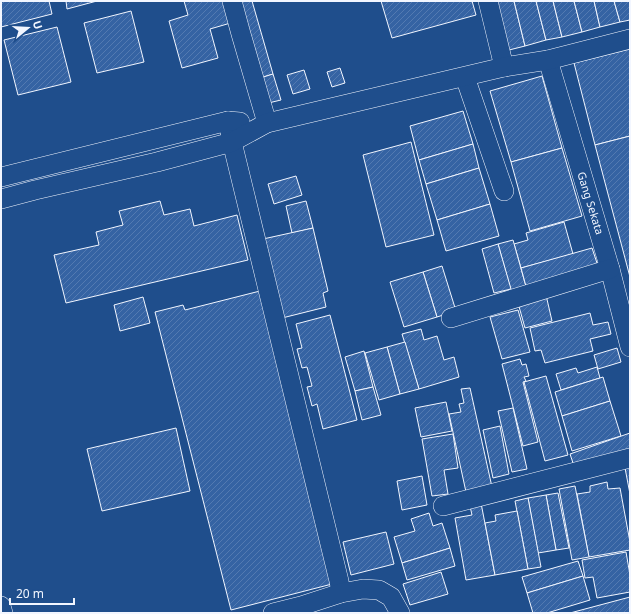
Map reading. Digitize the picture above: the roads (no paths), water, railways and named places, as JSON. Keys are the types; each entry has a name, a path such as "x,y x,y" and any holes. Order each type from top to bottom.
{"street":[{"path":"232,1 267,123"},
{"path":"488,1 504,67"},
{"path":"1,199 157,162 232,142 267,123 504,67 548,60 630,39"},
{"name":"Gang Sekata","path":"548,60 610,269 630,347"},
{"path":"465,77 504,191"},
{"path":"1,178 228,121 267,123"},
{"path":"228,121 341,593"},
{"path":"152,140 157,162"},
{"path":"29,170 35,190"},
{"path":"451,318 610,269"},
{"path":"442,506 630,458"},
{"path":"273,613 363,588 379,590 391,597 400,613"},
{"path":"1,606 3,613"}]}
